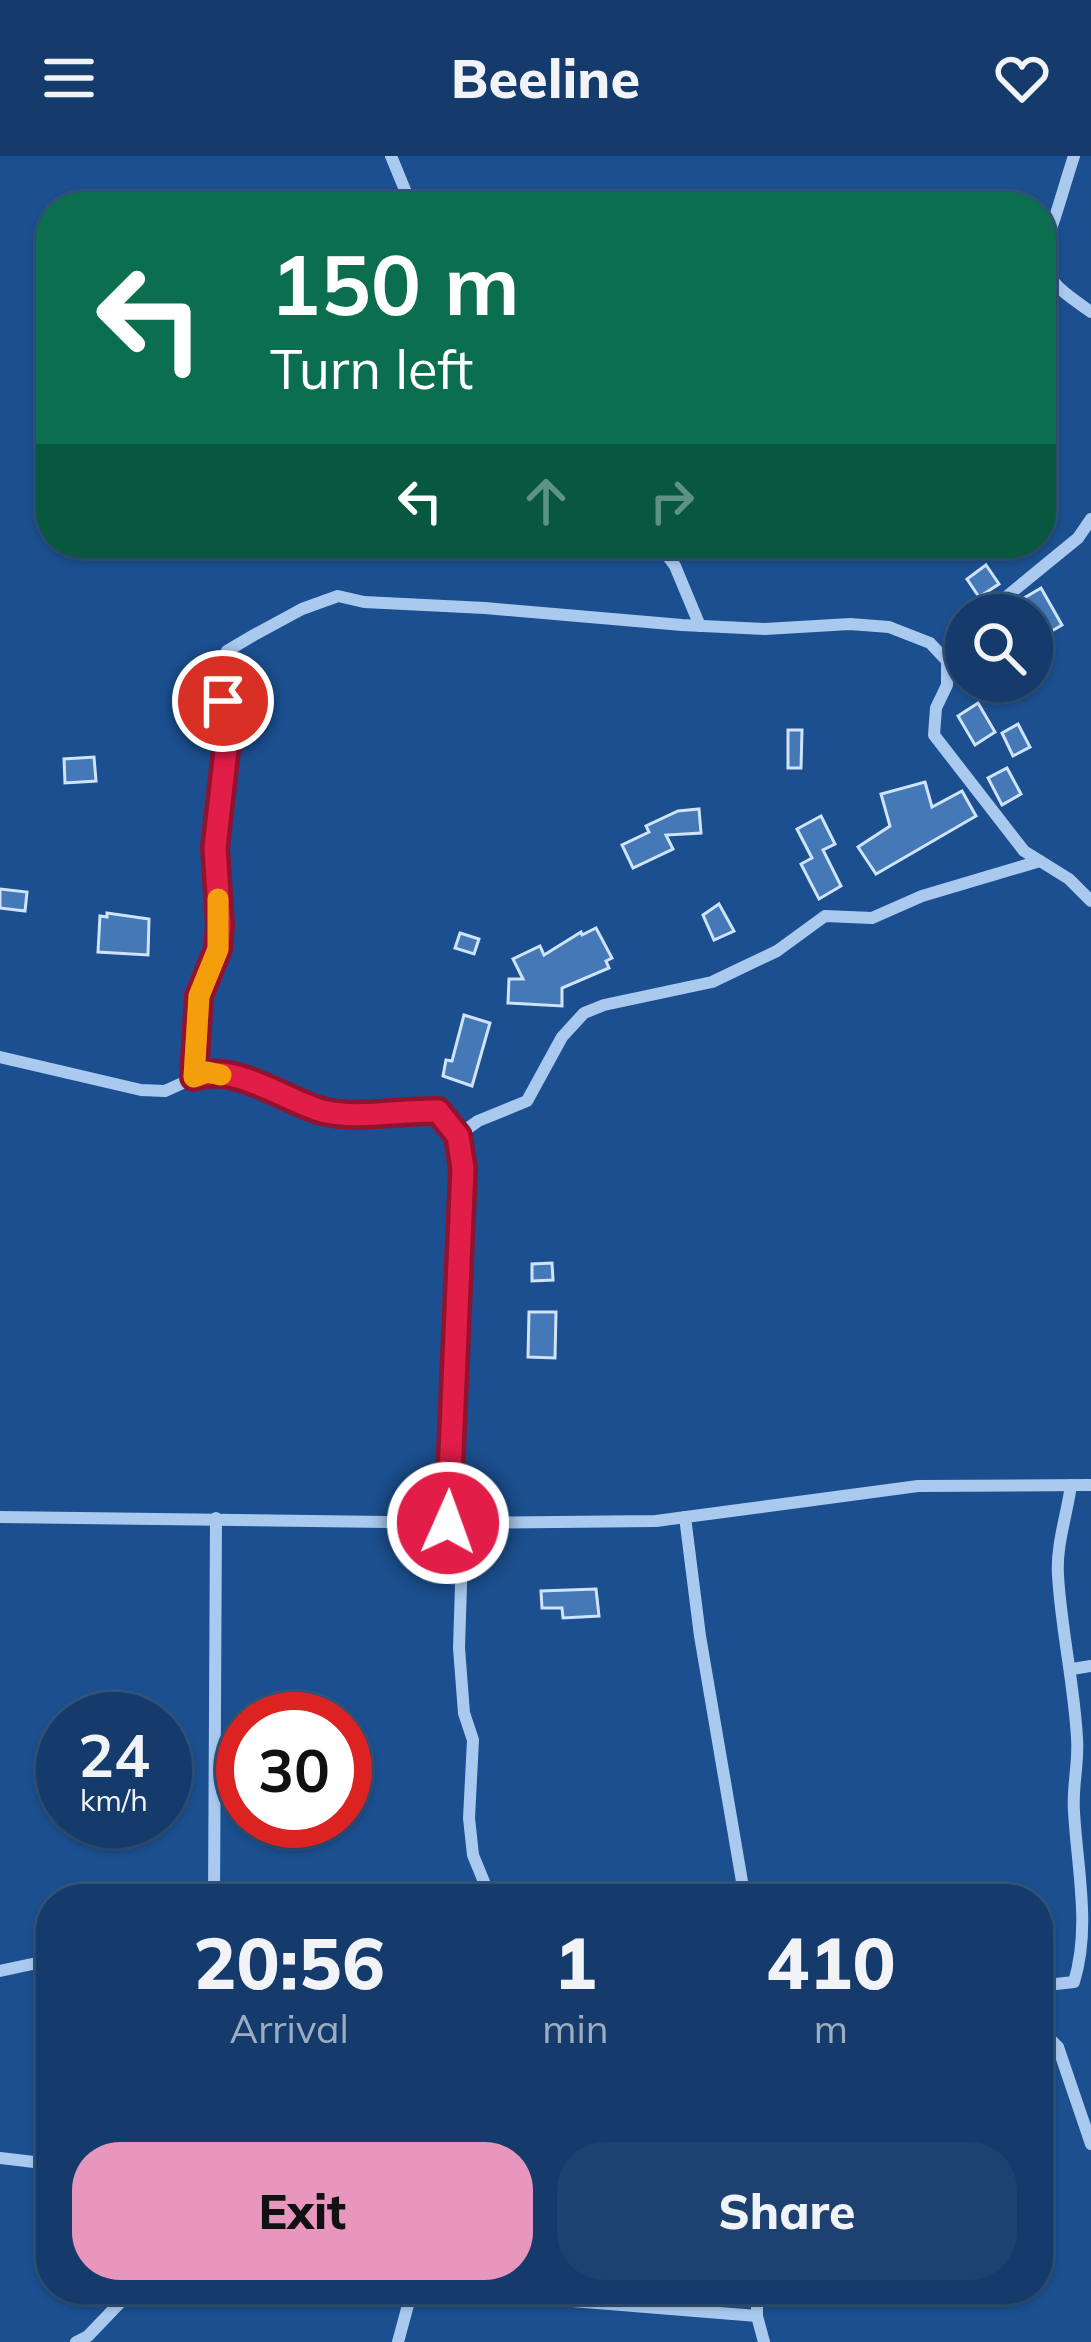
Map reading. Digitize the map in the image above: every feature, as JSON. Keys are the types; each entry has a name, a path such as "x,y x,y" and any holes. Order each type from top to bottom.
{"street":[{"path":"392,156 406,192"},
{"path":"1056,209 1074,156"},
{"path":"1056,283 1091,312"},
{"path":"1056,556 1078,538 1091,519"},
{"path":"669,558 700,626"},
{"path":"1010,594 1054,558"},
{"path":"194,1077 199,996 218,949 220,925 215,848 227,741 219,674 227,651 302,609 338,596 364,602 700,626 889,627 930,644 945,659"},
{"path":"945,689 936,708 934,735 1024,851 1069,879 1091,901"},
{"path":"458,1136 478,1121 527,1101 562,1037 584,1013 712,982 777,951 825,916 872,918 922,896 1040,860"},
{"path":"0,1058 141,1090 165,1091 207,1072 256,1083 327,1112 438,1111 458,1136 463,1169 456,1523 459,1648 464,1713 473,1740 469,1818 473,1855 484,1884"},
{"path":"0,1517 656,1521 918,1486 1091,1484"},
{"path":"1053,1984 1074,1982 1087,1935 1088,1898 1074,1812 1078,1745 1072,1669 1058,1577 1058,1548 1071,1485"},
{"path":"685,1517 742,1884"},
{"path":"214,1884 215,1518"},
{"path":"1072,1669 1091,1666"},
{"path":"0,1970 36,1963"},
{"path":"1053,2042 1091,2144"},
{"path":"0,2158 36,2162"},
{"path":"76,2342 119,2304"},
{"path":"398,2342 410,2304"},
{"path":"650,2304 757,2316"},
{"path":"757,2304 764,2342"}],"building":[{"path":"986,565 999,584 977,594 967,579"},
{"path":"1053,609 1062,625 1053,630"},
{"path":"978,703 995,732 975,745 958,716"},
{"path":"1018,724 1030,747 1013,756 1002,733"},
{"path":"788,730 802,730 801,768 788,768"},
{"path":"94,757 96,781 65,783 64,759"},
{"path":"1007,768 1021,794 1002,805 988,778"},
{"path":"925,782 932,807 962,791 976,816 876,874 858,847 890,826 881,794"},
{"path":"699,809 701,833 666,835 673,849 633,868 622,845 649,832 646,826 678,811"},
{"path":"821,816 835,844 823,850 841,886 819,899 801,864 812,858 797,829"},
{"path":"0,889 27,892 25,911 0,908"},
{"path":"719,904 734,931 714,940 703,915"},
{"path":"107,913 149,919 148,955 98,952 100,916 107,917"},
{"path":"596,928 612,958 606,961 609,968 562,988 562,1006 508,1003 509,979 523,979 513,959 540,946 544,955"},
{"path":"460,933 479,939 474,954 455,948"},
{"path":"464,1015 490,1023 472,1086 443,1076 446,1060 452,1061"},
{"path":"552,1263 553,1280 532,1281 532,1264"},
{"path":"529,1312 556,1312 555,1358 528,1357"},
{"path":"596,1589 599,1616 563,1618 562,1608 542,1608 541,1591"}],"slow traffic":[{"path":"218,899 218,949 199,996 194,1077 207,1072 221,1075"}],"route":[{"path":"223,701 227,741 215,848 220,925 218,949 199,996 194,1077 207,1072 256,1083 327,1112 438,1111 458,1136 463,1169 448,1523"}]}
